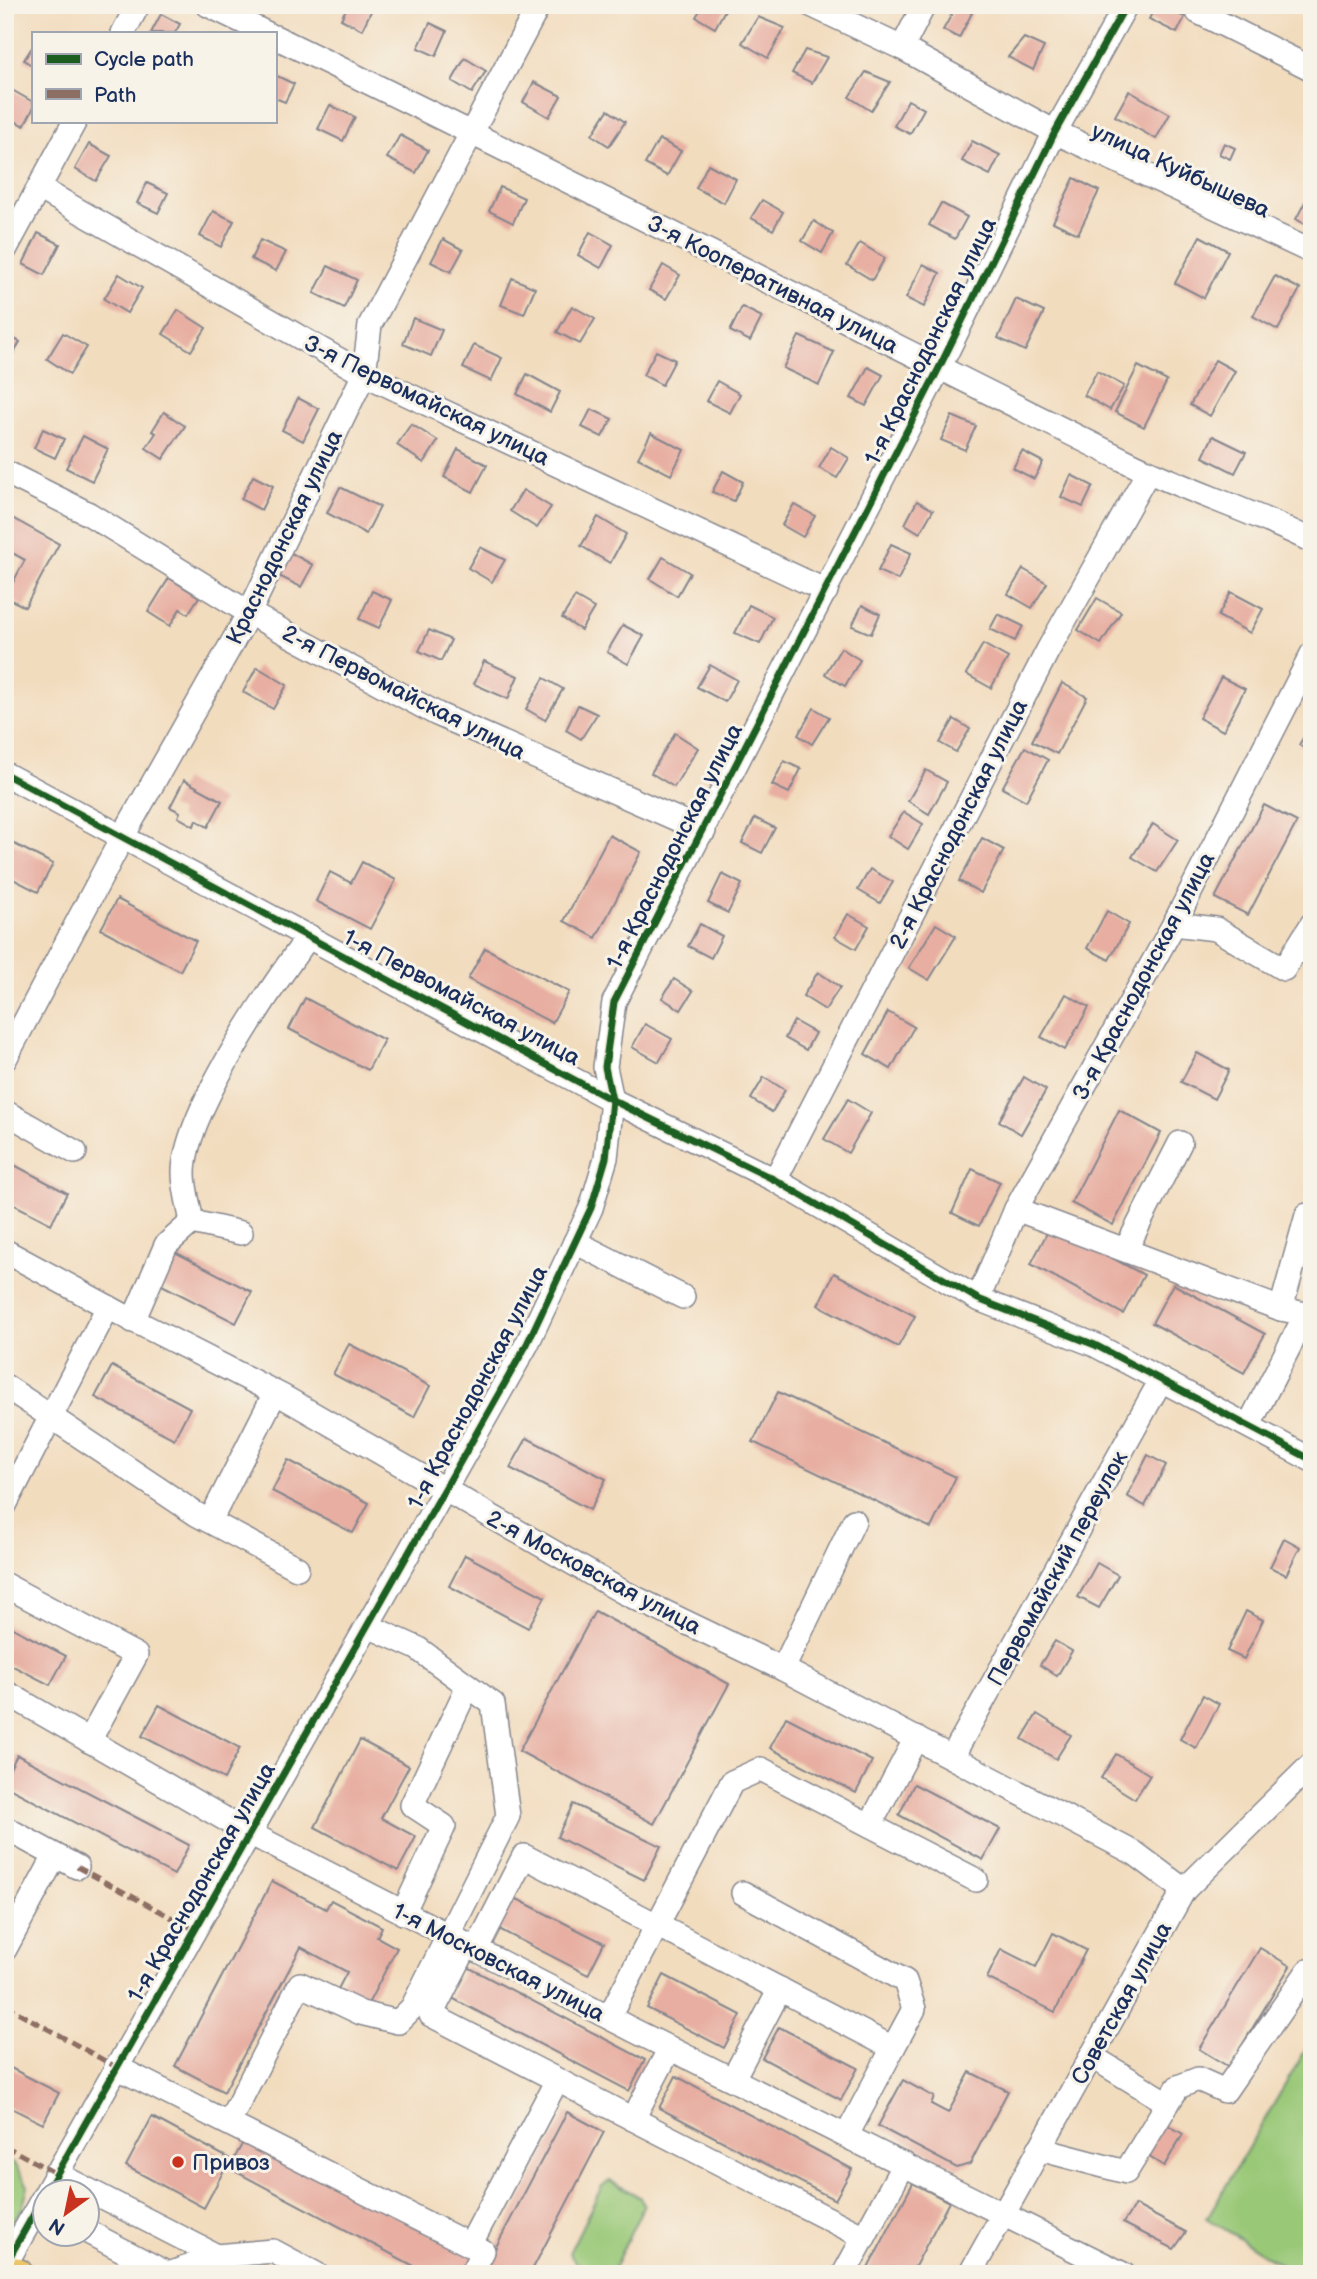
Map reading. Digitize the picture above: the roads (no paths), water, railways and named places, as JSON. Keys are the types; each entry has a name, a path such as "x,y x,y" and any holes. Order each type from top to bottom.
{"main road":[{"path":"5,2267 18,2274"}],"street":[{"path":"124,32 138,5"},
{"path":"208,5 264,32"},
{"name":"Краснодонская улица","path":"5,1059 122,836 249,613 364,374 370,325 470,131 539,5"},
{"name":"улица Куйбышева","path":"811,5 902,48 1055,132 1312,252"},
{"path":"902,48 924,5"},
{"name":"1-я Краснодонская улица","path":"53,2178 527,1344 591,1208 606,1158 612,1100 605,1067 614,1002 826,591 1055,132 1126,5"},
{"path":"1198,12 1309,61"},
{"name":"3-я Кооперативная улица","path":"276,37 470,131 1148,472 1277,523 1312,541"},
{"path":"5,250 74,122"},
{"name":"3-я Первомайская улица","path":"39,188 364,374 826,591"},
{"name":"2-я Первомайская улица","path":"5,472 89,514 249,613 437,714 704,831"},
{"name":"2-я Краснодонская улица","path":"775,1180 1048,650 1148,472"},
{"name":"3-я Краснодонская улица","path":"978,1299 1016,1209 1174,924 1312,653"},
{"name":"1-я Первомайская улица","path":"5,774 612,1100 775,1180 978,1299 1095,1345 1312,1461"},
{"path":"1174,924 1216,929 1284,969 1312,924"},
{"path":"192,1222 184,1172 196,1126 254,1014 309,936"},
{"path":"5,1112 75,1152"},
{"path":"1126,1249 1180,1143"},
{"path":"1016,1209 1281,1309 1309,1312 1249,1425"},
{"path":"1281,1309 1307,1215"},
{"path":"192,1222 241,1233"},
{"path":"133,1321 166,1245 192,1222"},
{"path":"575,1241 683,1297"},
{"name":"2-я Московская улица","path":"5,1251 133,1321 275,1392 623,1592 783,1669 1136,1854 1184,1890"},
{"path":"5,1506 108,1307"},
{"name":"Первомайский переулок","path":"953,1757 1161,1380"},
{"path":"5,1386 209,1521 297,1568"},
{"path":"209,1521 275,1392"},
{"path":"783,1669 854,1521"},
{"path":"5,1585 136,1655 89,1741"},
{"path":"368,1626 417,1648 493,1704 508,1816 464,1943 430,2015 864,2237"},
{"path":"403,1913 444,1826 412,1805 468,1686"},
{"name":"1-я Московская улица","path":"5,1692 251,1834 670,2048 1123,2274"},
{"path":"870,1825 916,1738"},
{"name":"Советская улица","path":"970,2274 1184,1890 1312,1764"},
{"path":"609,2017 732,1782 761,1769 976,1880"},
{"path":"5,1828 77,1867"},
{"path":"5,1949 55,1856"},
{"path":"229,2122 300,1984 360,2013 398,2022 464,1943 524,1856 893,2048"},
{"path":"743,1893 905,1981 914,2009 847,2135"},
{"path":"1039,2149 1126,2172 1178,2087 1198,2079 1225,2091 1308,1971"},
{"path":"733,2079 780,1989"},
{"path":"633,2119 670,2048"},
{"path":"1091,2056 1168,2103"},
{"path":"116,2067 483,2251 471,2274"},
{"path":"470,2245 557,2080"},
{"path":"844,2274 904,2164"},
{"path":"55,2173 217,2256"},
{"name":"1-я Краснодонская улица","path":"5,2267 32,2224"},
{"path":"102,2239 169,2274 217,2256 273,2251 316,2274"}],"place":[{"name":"Привоз","path":"178,2162"}]}
